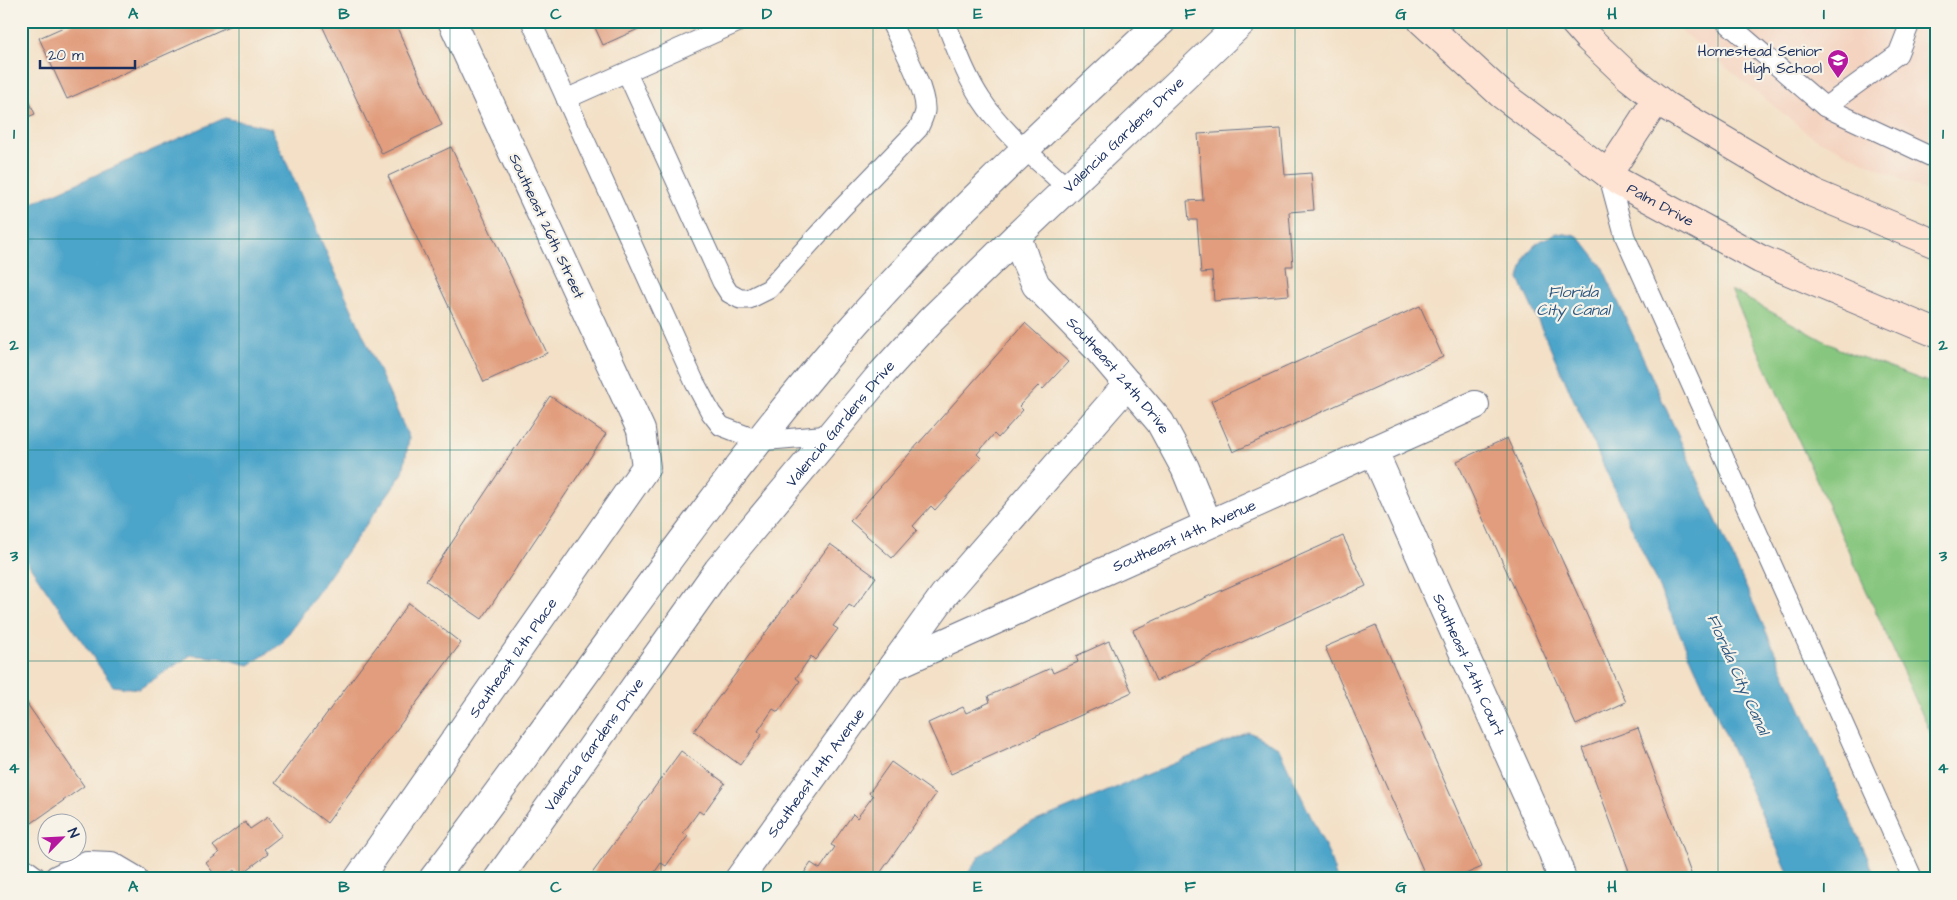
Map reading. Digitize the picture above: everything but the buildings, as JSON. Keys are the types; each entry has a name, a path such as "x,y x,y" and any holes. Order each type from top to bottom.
{"main road":[{"name":"Palm Drive","path":"1422,21 1501,94 1619,182 1760,259 1936,333"},
{"path":"1573,21 1588,38 1629,76 1666,106 1814,193 1936,244"},
{"path":"1608,174 1658,98"}],"street":[{"name":"Southeast 26th Street","path":"452,21 641,430"},
{"path":"433,879 711,501 825,359 902,272 1025,148 1162,21"},
{"name":"Valencia Gardens Drive","path":"498,879 718,570 903,350 1017,236 1243,21"},
{"name":"Southeast 24th Drive","path":"1017,236 1036,285 1097,348 1160,422 1185,468 1208,524"},
{"name":"Southeast 14th Avenue","path":"739,879 944,594 1128,384"},
{"name":"Southeast 14th Avenue","path":"893,666 1475,405"},
{"name":"Southeast 12th Place","path":"358,879 646,467 641,430"},
{"name":"Southeast 24th Court","path":"1373,450 1553,853 1562,879"},
{"path":"58,879 88,865 111,866 133,879"},
{"path":"21,871 32,879"}],"lane":[{"path":"530,21 694,383 721,426 760,441 830,435"},
{"path":"566,99 741,21"},
{"path":"627,72 722,282 729,292 740,299 750,299 769,289 842,208 918,129 925,111 922,93 890,21"},
{"path":"945,21 969,77 982,101 1025,148 1067,188"},
{"path":"1724,21 1825,107 1936,158"},
{"path":"1825,107 1898,54 1911,21"},
{"path":"1608,174 1625,237 1913,879"}],"shaded area":[{"name":"Homestead Senior High School","path":"1669,21 1936,21 1936,196 1811,136"}],"green space":[{"path":"1731,290 1839,349 1936,385 1936,745"}],"water":[{"path":"225,118 271,128 409,438 403,473 281,644 249,665 221,658 191,655 139,689 113,686 25,559 21,550 21,208"},
{"name":"Florida City Canal","path":"1557,233 1578,236 1602,266 1877,879 1791,879 1519,279 1524,261 1530,250 1541,241"},
{"path":"1249,732 1278,747 1329,855 1337,879 964,879 980,856 1022,827"}],"place":[{"name":"Homestead Senior High School","path":"1838,79"}]}
